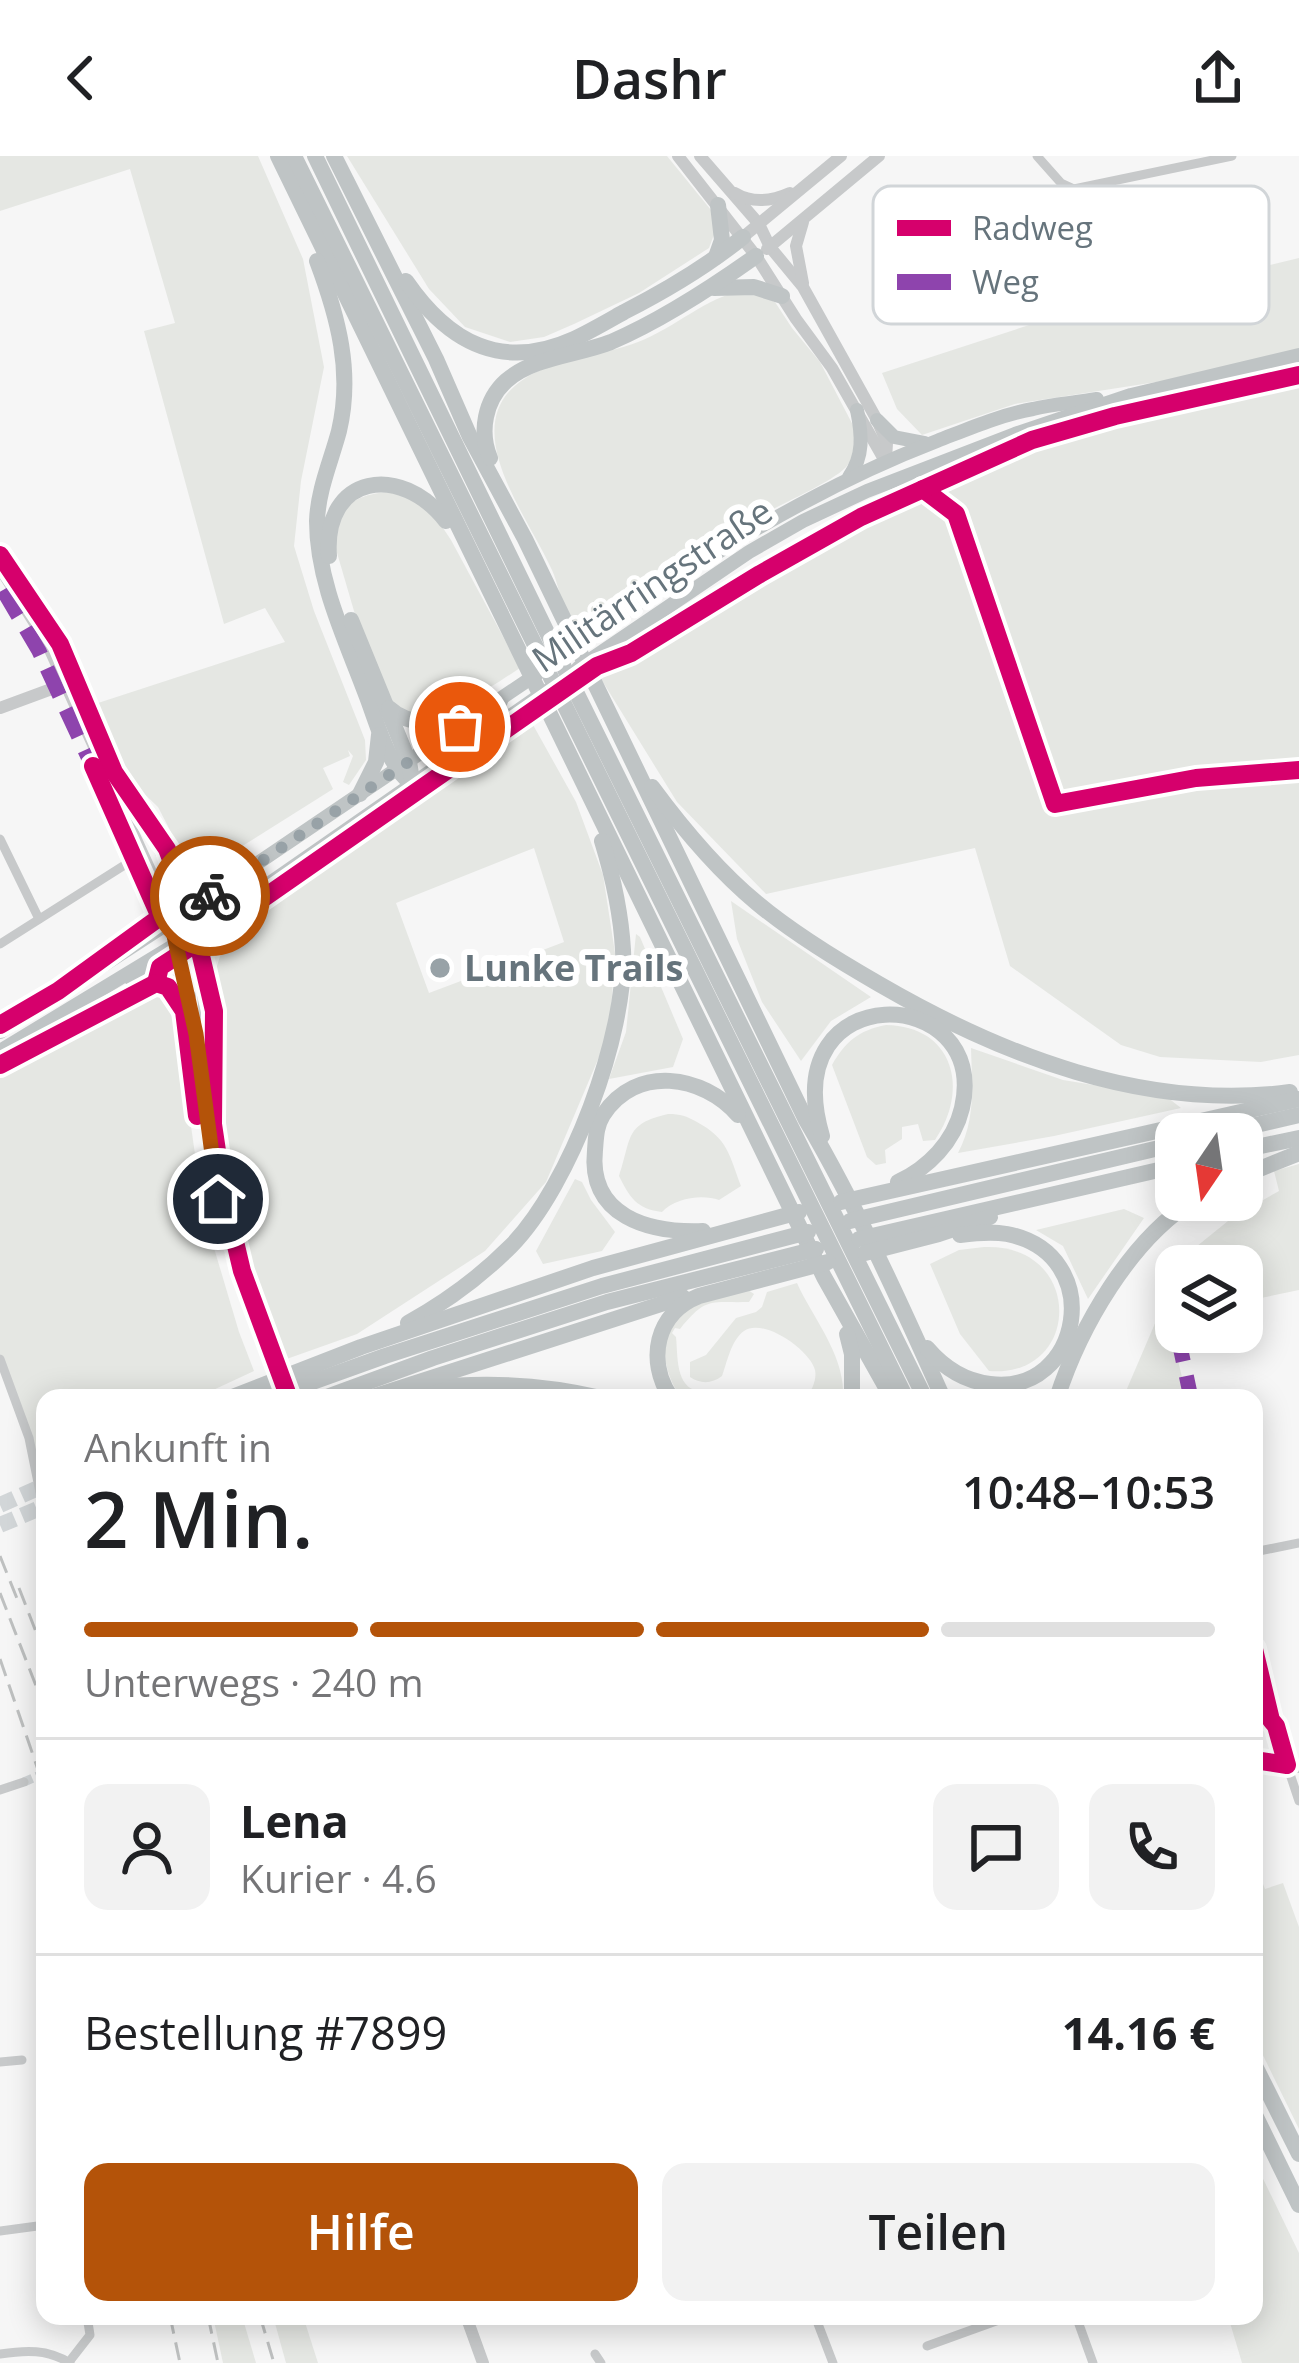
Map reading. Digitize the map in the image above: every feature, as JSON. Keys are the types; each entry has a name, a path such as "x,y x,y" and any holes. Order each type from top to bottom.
{"highway":[{"path":"278,156 330,295 344,358 342,416 317,514 320,554 329,593 379,728 413,785"},
{"path":"294,156 546,647"},
{"path":"315,156 447,425 546,647 612,874 623,950 615,1028 590,1106 547,1198 513,1244 475,1279 439,1306 361,1347"},
{"path":"334,156 806,1120 884,1255 939,1389"},
{"path":"286,176 524,663 560,697 816,1197 902,1389"},
{"path":"715,260 722,240 724,197"},
{"path":"367,220 436,319 457,335 498,350 534,350 574,338 694,274 743,237"},
{"path":"513,514 484,437 488,409 503,383 530,367 625,335 763,252"},
{"path":"707,289 741,286 782,296"},
{"path":"447,425 513,514"},
{"path":"403,765 386,706 332,568 328,545 333,522 352,494 392,484 425,499 465,546"},
{"path":"386,706 407,720 427,723 500,701"},
{"path":"360,794 376,762 379,728"},
{"path":"624,747 672,814 758,904 834,958 944,1019 1008,1049 1110,1080 1214,1096 1299,1095"},
{"path":"588,795 824,1277 887,1389"},
{"path":"829,1160 814,1092 820,1060 839,1034 852,1023 884,1013 902,1013 937,1030 958,1055 963,1072 959,1120 941,1149 917,1172 866,1195"},
{"path":"728,1231 657,1230 618,1212 598,1183 593,1163 604,1112 651,1081 692,1083 724,1100 764,1154"},
{"path":"253,1389 593,1268 866,1195 1299,1095"},
{"path":"1263,1123 1299,1115"},
{"path":"1263,1146 1299,1138"},
{"path":"293,1389 602,1286 927,1201 1155,1149"},
{"path":"1263,1167 1299,1153"},
{"path":"349,1389 607,1302 929,1221 1155,1171"},
{"path":"884,1255 1062,1192"},
{"path":"1062,1389 1090,1324 1123,1270 1166,1221"},
{"path":"400,1389 681,1298 884,1255 949,1236 993,1232 1030,1241 1050,1254 1061,1269 1073,1307 1071,1330 1055,1359 1029,1378 1002,1385 951,1371 922,1341 904,1310"},
{"path":"666,1389 659,1374 658,1355 664,1324 674,1310 699,1296 801,1270"},
{"path":"852,1270 920,1389"},
{"path":"824,1277 848,1337 852,1389"},
{"path":"426,1389 487,1384 553,1389"},
{"path":"1263,2083 1299,2154"},
{"path":"1263,2131 1299,2205"}],"main road":[{"name":"Militärringstraße","path":"0,1051 224,915 720,571 802,521 904,476 1131,395 1299,355"},
{"name":"Militärringstraße","path":"0,1032 778,514 849,477 979,424 1033,409 1131,395"},
{"path":"849,477 861,452 857,410"},
{"path":"877,421 894,437 930,443"},
{"path":"886,461 904,476"},
{"path":"867,491 886,461"},
{"path":"170,874 196,886 230,882"},
{"path":"200,976 224,915"},
{"path":"114,984 158,975 189,996"}],"street":[{"path":"678,156 759,224 763,252 782,296 886,461"},
{"path":"700,156 743,237 802,287 877,421 887,443 886,461"},
{"path":"743,237 842,156"},
{"path":"763,252 879,156"},
{"path":"1037,156 1068,186"},
{"path":"1088,186 1232,156"},
{"path":"724,197 766,200 807,184"},
{"path":"802,287 796,246 804,221"},
{"path":"0,568 38,627 142,854 178,917"},
{"path":"0,709 65,684"},
{"path":"112,785 140,820 170,874 184,940 200,976 203,1083"},
{"path":"0,839 39,919"},
{"path":"0,944 142,854"},
{"path":"184,940 218,1199 233,1261 279,1389"},
{"path":"0,1359 29,1438 36,1473"},
{"path":"1263,1550 1299,1543"},
{"path":"1263,1761 1293,1766 1299,1801"},
{"path":"0,1790 24,1782"},
{"path":"0,2062 22,2060"},
{"path":"0,2231 36,2226"},
{"path":"7,2363 1,2354 31,2350 70,2363 90,2335 88,2325"},
{"path":"469,2325 483,2363"},
{"path":"818,2325 833,2363"},
{"path":"927,2346 985,2325"},
{"path":"1079,2325 1094,2363"}],"shaded area":[{"path":"0,156 258,156 303,259 324,367 301,481 294,546 365,740 366,760 349,785 343,782 353,756 348,750 350,756 323,768 333,789 209,867 187,863 158,807 130,780 95,704 285,642 265,608 224,624 144,331 175,323 130,169 0,211"},
{"path":"347,156 667,156 711,210 715,232 709,248 639,293 544,337 510,342 465,327 429,289"},
{"path":"1299,258 1299,349 1163,381 1015,404 922,435 897,409 882,373 1032,324 1269,324 1269,265"},
{"path":"745,290 775,302 820,362 856,431 852,458 829,480 728,534 578,633 502,469 495,420 504,398 537,372 638,342 717,299"},
{"path":"1299,380 1299,1055 1261,1062 1160,1057 1121,1045 1010,966 975,848 766,894 677,802 598,674 938,483 1061,436"},
{"path":"402,491 437,519 451,540 520,668 466,700 430,711 430,718 393,704 354,611 335,546 341,517 354,501"},
{"path":"532,723 576,802 603,875 615,953 610,1025 546,1182 485,1251 357,1334 281,1361 246,1266 228,1168 217,966 224,943 240,924","holes":["534,848 564,942 429,993 396,903"]},
{"path":"731,901 871,997 831,1021 801,1061 762,1002 737,939"},
{"path":"636,934 683,1039 673,1067 609,1079 626,1032"},
{"path":"152,990 165,993 179,1041 203,1211 254,1371 215,1389 36,1389 36,1453 0,1354 0,1069"},
{"path":"886,1025 909,1028 941,1049 953,1082 952,1101 935,1140 923,1141 918,1124 902,1127 902,1139 885,1150 886,1163 876,1165 867,1157 832,1065 854,1038"},
{"path":"971,1048 1063,1080 1167,1097 1181,1108 958,1153 970,1115"},
{"path":"668,1114 690,1118 715,1135 726,1148 741,1186 719,1200 689,1198 662,1212 635,1201 619,1176 632,1134 644,1123"},
{"path":"1299,1164 1299,1290 1263,1298 1263,1245 1198,1245 1228,1221 1263,1221 1263,1200 1279,1191 1274,1171"},
{"path":"575,1179 582,1182 615,1232 602,1251 543,1264 536,1251"},
{"path":"1124,1209 1144,1218 1088,1299 1063,1246 1036,1230"},
{"path":"959,1250 1017,1251 1040,1266 1054,1286 1059,1310 1055,1334 1042,1354 1020,1368 989,1371 960,1334 930,1264"},
{"path":"797,1283 834,1352 842,1389 812,1389 815,1370 811,1362 785,1338 762,1328 740,1335 718,1379 706,1382 690,1377 690,1362 706,1355 736,1318 762,1307 767,1292"},
{"path":"748,1290 754,1294 749,1302 709,1304 680,1329 675,1328 679,1370 691,1389 676,1389 666,1365 666,1342 675,1321 698,1303"},
{"path":"1155,1323 1155,1353 1176,1353 1185,1389 1127,1389"},
{"path":"1283,1883 1299,1927 1299,2129 1263,2055 1263,1884 1265,1889"},
{"path":"1263,2179 1299,2253 1299,2363 1242,2363 1231,2325 1263,2325"},
{"path":"215,2325 245,2325 256,2363 223,2363"},
{"path":"275,2325 306,2325 318,2363 286,2363"}],"tunnel":[{"path":"0,1505 36,1489"},
{"path":"0,1525 36,1510"},
{"path":"24,1782 36,1777"}],"railway":[{"path":"0,1556 20,1606"},
{"path":"19,1588 36,1632"},
{"path":"0,1593 36,1686"},
{"path":"0,1659 36,1764"},
{"path":"172,2325 180,2363"},
{"path":"210,2325 218,2363"},
{"path":"263,2325 274,2363"}],"marked path":[{"path":"3,590 39,651 95,772"},
{"path":"1181,1353 1189,1389"}],"cycle path":[{"path":"156,983 160,967 203,939 215,944 235,918 597,666 631,653 861,517 1032,440 1115,416 1299,375"},
{"path":"923,489 956,514 1055,804 1196,778 1299,770"},
{"path":"0,555 60,644 114,772 167,849 190,909 214,1011 213,1124 223,1191 242,1271 286,1389"},
{"path":"0,1025 58,991 160,917 93,766"},
{"path":"0,1065 156,983 168,987 184,1011 197,1116"},
{"path":"1263,1687 1287,1765 1263,1761"}],"way so far":[{"path":"210,896 460,727"}],"place":[{"name":"Lunke Trails","path":"440,968"}],"route":[{"path":"210,896 171,922 196,1034 218,1199"}]}
